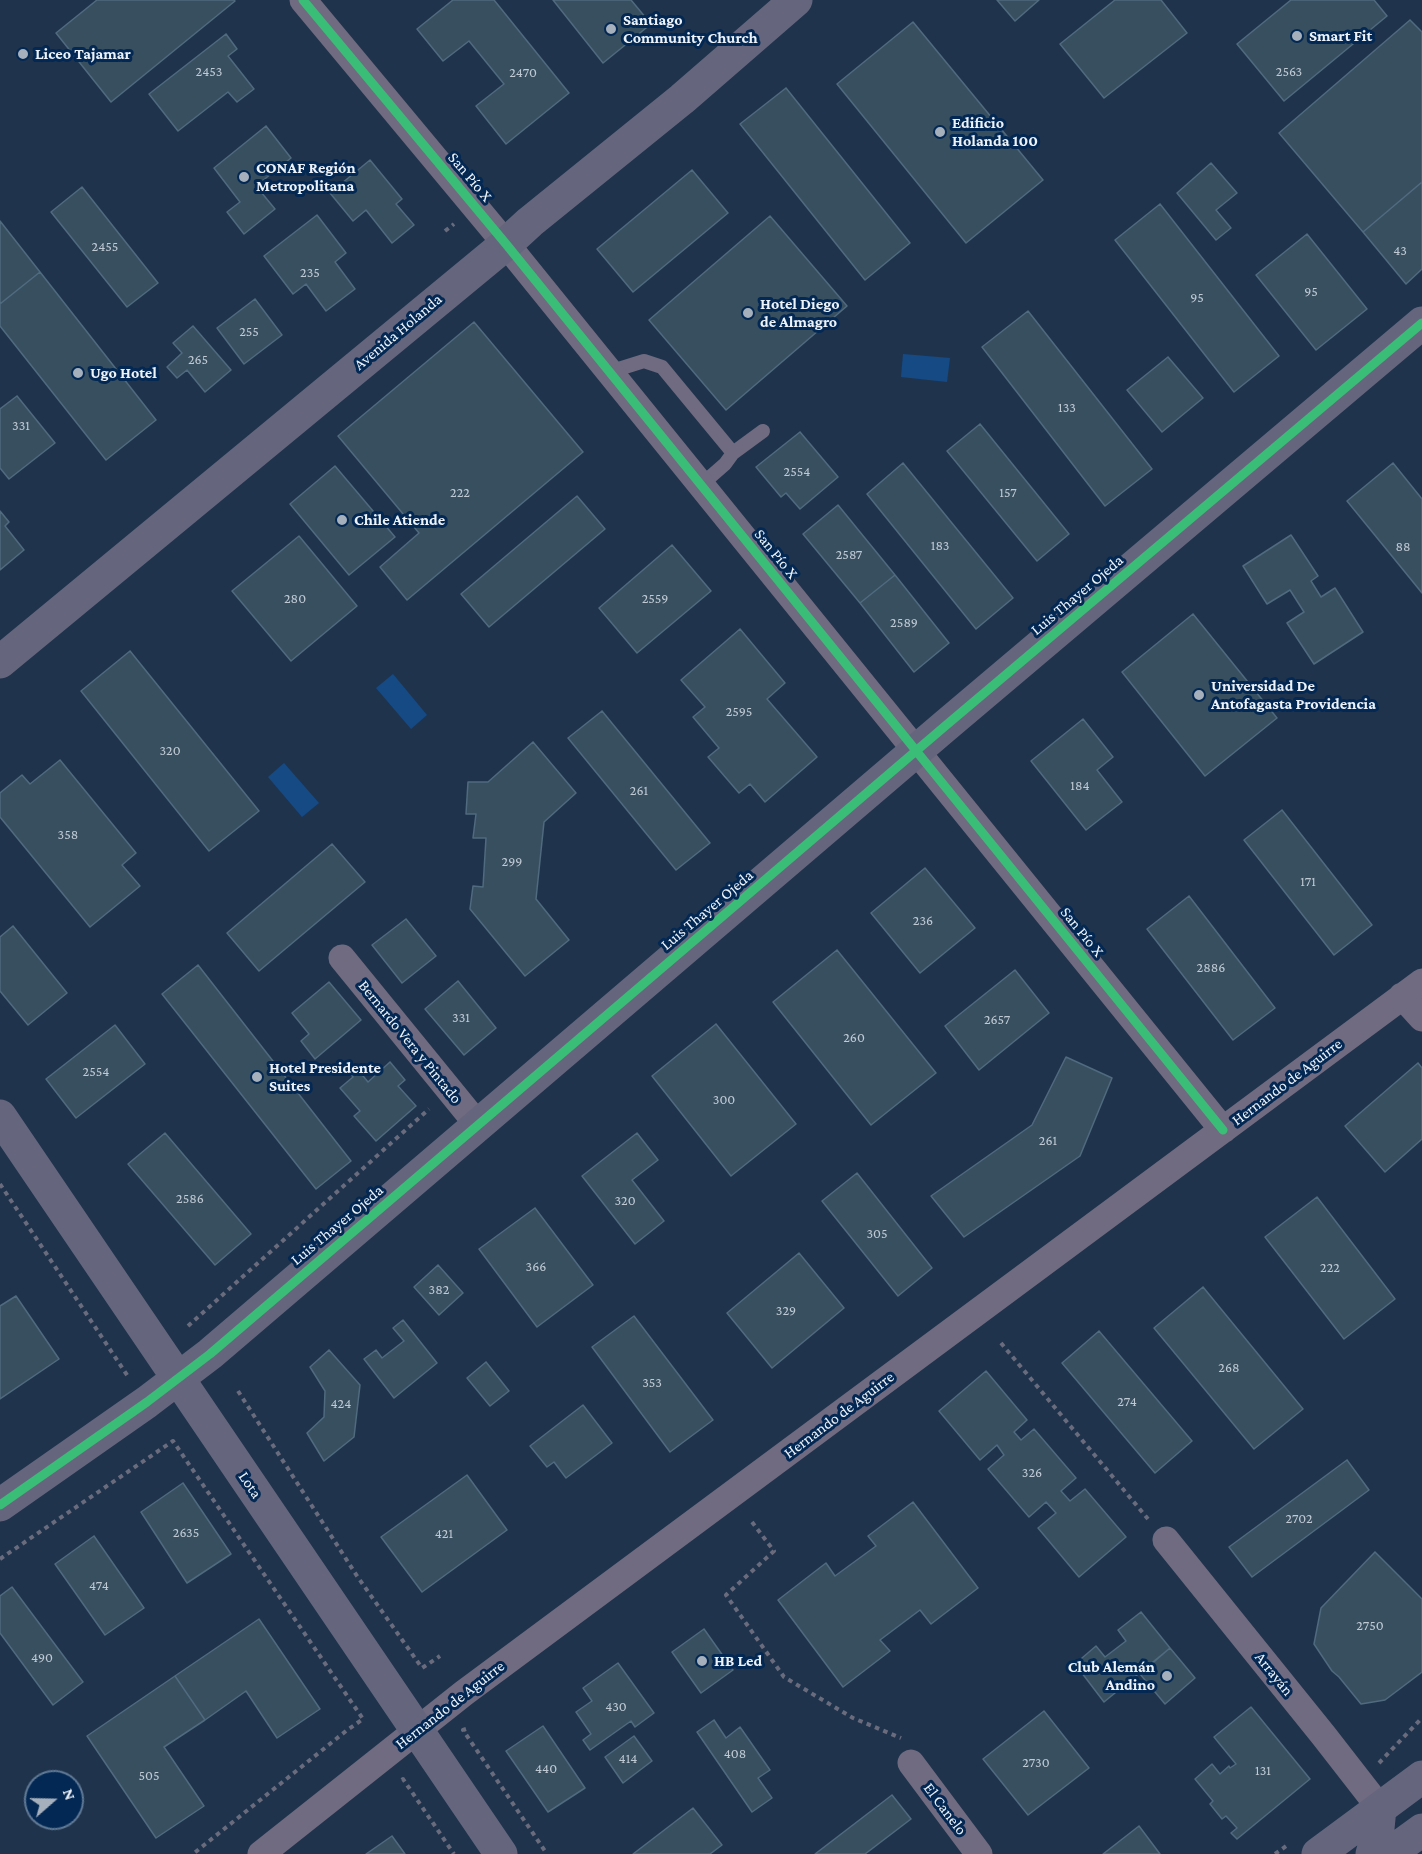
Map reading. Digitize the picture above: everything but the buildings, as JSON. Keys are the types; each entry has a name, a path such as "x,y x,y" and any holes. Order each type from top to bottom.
{"street":[{"name":"San Pío X","path":"303,0 506,244 1223,1130"},
{"name":"Avenida Holanda","path":"0,662 530,222 682,99 796,0"},
{"name":"Luis Thayer Ojeda","path":"0,1505 147,1402 210,1354 1422,323"},
{"name":"Bernardo Vera y Pintado","path":"342,958 478,1125"},
{"name":"Hernando de Aguirre","path":"261,1854 464,1693 1412,989"},
{"path":"1412,989 1422,1018"},
{"name":"Lota","path":"0,1116 501,1854"},
{"name":"Arrayán","path":"1166,1540 1380,1808"},
{"name":"El Canelo","path":"909,1752 980,1854"},
{"path":"1318,1854 1422,1777"},
{"path":"1372,1854 1377,1838 1380,1808"},
{"path":"1389,1854 1422,1830"}],"lane":[{"path":"609,372 644,361 662,366 734,453"},
{"path":"701,485 734,453 763,431"}],"path":[{"path":"188,1326 429,1108"},
{"path":"0,1185 130,1377"},
{"path":"1001,1343 1166,1540"},
{"path":"238,1391 357,1576 422,1668 440,1656"},
{"path":"0,1559 173,1441 363,1719 193,1854"},
{"path":"753,1522 774,1551 726,1595 784,1677 909,1752"},
{"path":"1374,1768 1422,1718"},
{"path":"472,1724 463,1730 547,1854"},
{"path":"394,1785 403,1779 454,1854"}],"water":[{"path":"903,354 950,358 947,382 901,377"},
{"path":"393,674 427,715 411,729 376,688"},
{"path":"284,763 319,803 302,817 268,777"}],"cycle path":[{"path":"303,0 506,244 1223,1130"},
{"path":"0,1505 147,1402 210,1354 944,727 1422,323"}],"place":[{"name":"Santiago Community Church","path":"611,29"},
{"name":"Smart Fit","path":"1297,36"},
{"name":"Liceo Tajamar","path":"23,54"},
{"name":"Edificio Holanda 100","path":"940,132"},
{"name":"CONAF Región Metropolitana","path":"244,177"},
{"name":"Hotel Diego de Almagro","path":"748,313"},
{"name":"Ugo Hotel","path":"78,373"},
{"name":"Chile Atiende","path":"342,520"},
{"name":"Universidad De Antofagasta Providencia","path":"1199,695"},
{"name":"Hotel Presidente Suites","path":"257,1077"},
{"name":"HB Led","path":"702,1661"},
{"name":"Club Alemán Andino","path":"1167,1676"}]}
